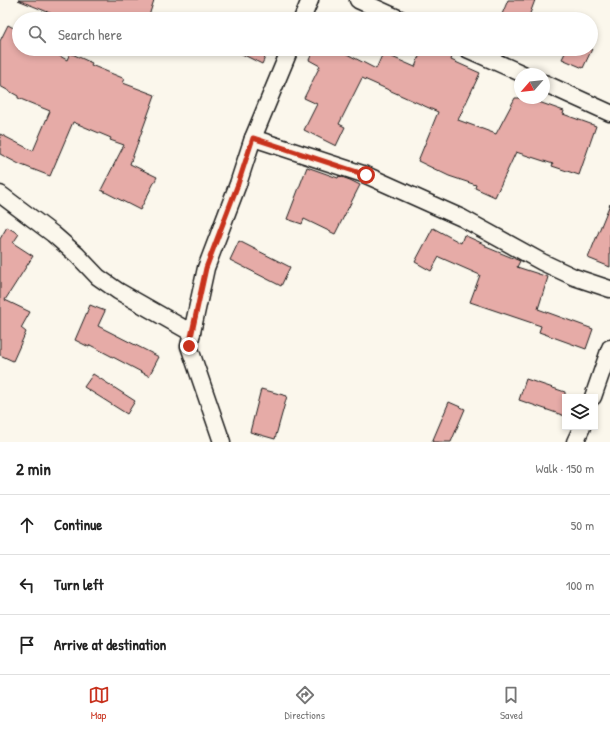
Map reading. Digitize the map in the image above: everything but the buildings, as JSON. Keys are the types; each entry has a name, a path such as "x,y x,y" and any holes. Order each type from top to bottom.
{"street":[{"path":"305,12 310,0"},
{"path":"358,0 385,12"},
{"path":"222,442 189,346 206,268 238,184 253,138 287,56"},
{"path":"483,56 514,70"},
{"path":"550,86 610,113"},
{"path":"253,138 366,175 462,218 574,277 610,289"},
{"path":"0,194 53,234 77,255 98,277 113,288 192,333"},
{"path":"594,394 610,348"},
{"path":"575,442 581,430"}],"route":[{"path":"189,346 206,268 238,184 253,138 366,175"}]}
